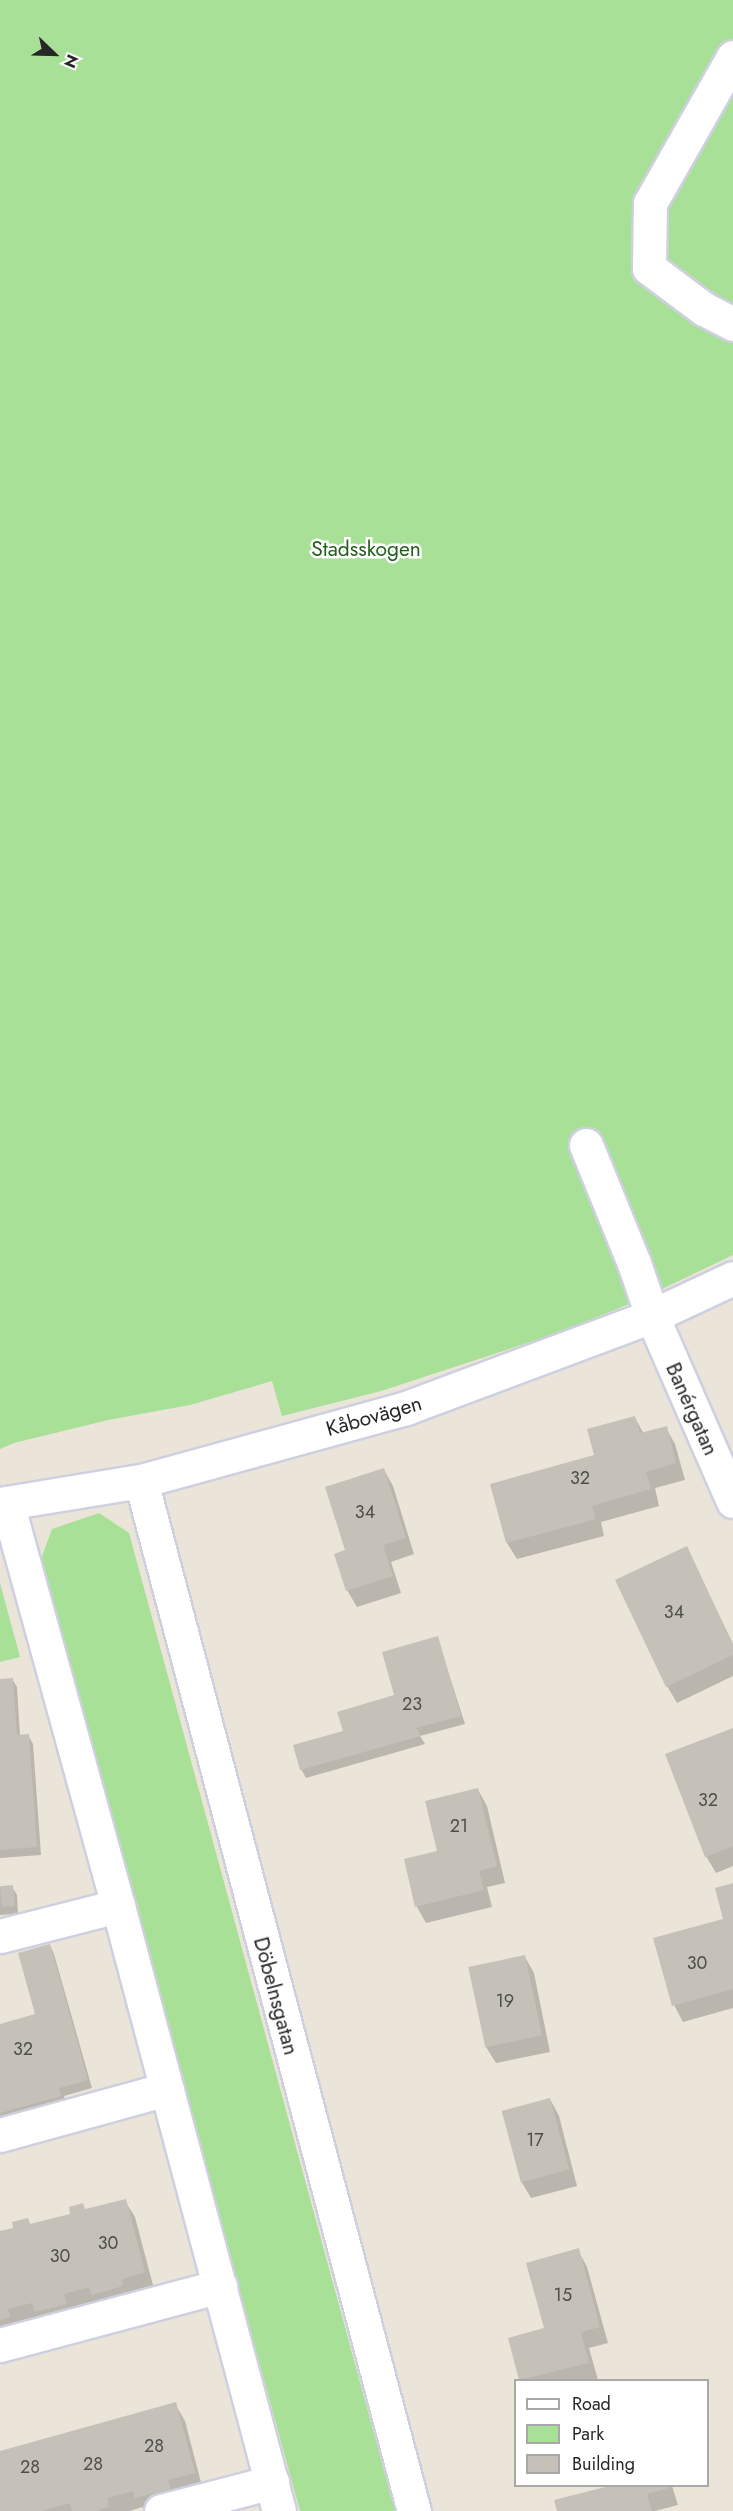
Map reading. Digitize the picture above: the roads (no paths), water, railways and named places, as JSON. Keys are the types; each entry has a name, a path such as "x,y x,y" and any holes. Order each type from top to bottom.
{"street":[{"path":"733,57 650,203 649,268 704,309 733,324"},
{"name":"Banérgatan","path":"586,1145 634,1263 652,1316 733,1501"},
{"name":"Kåbovägen","path":"3,1503 141,1481 406,1408 652,1316 733,1278"},
{"name":"Döbelnsgatan","path":"141,1481 414,2511"},
{"path":"3,1503 118,1906 275,2496 161,2511"},
{"path":"0,1936 118,1906"},
{"path":"0,2135 167,2089"},
{"path":"0,2345 220,2286"}],"park label":[{"name":"Stadsskogen","path":"366,549"}]}
